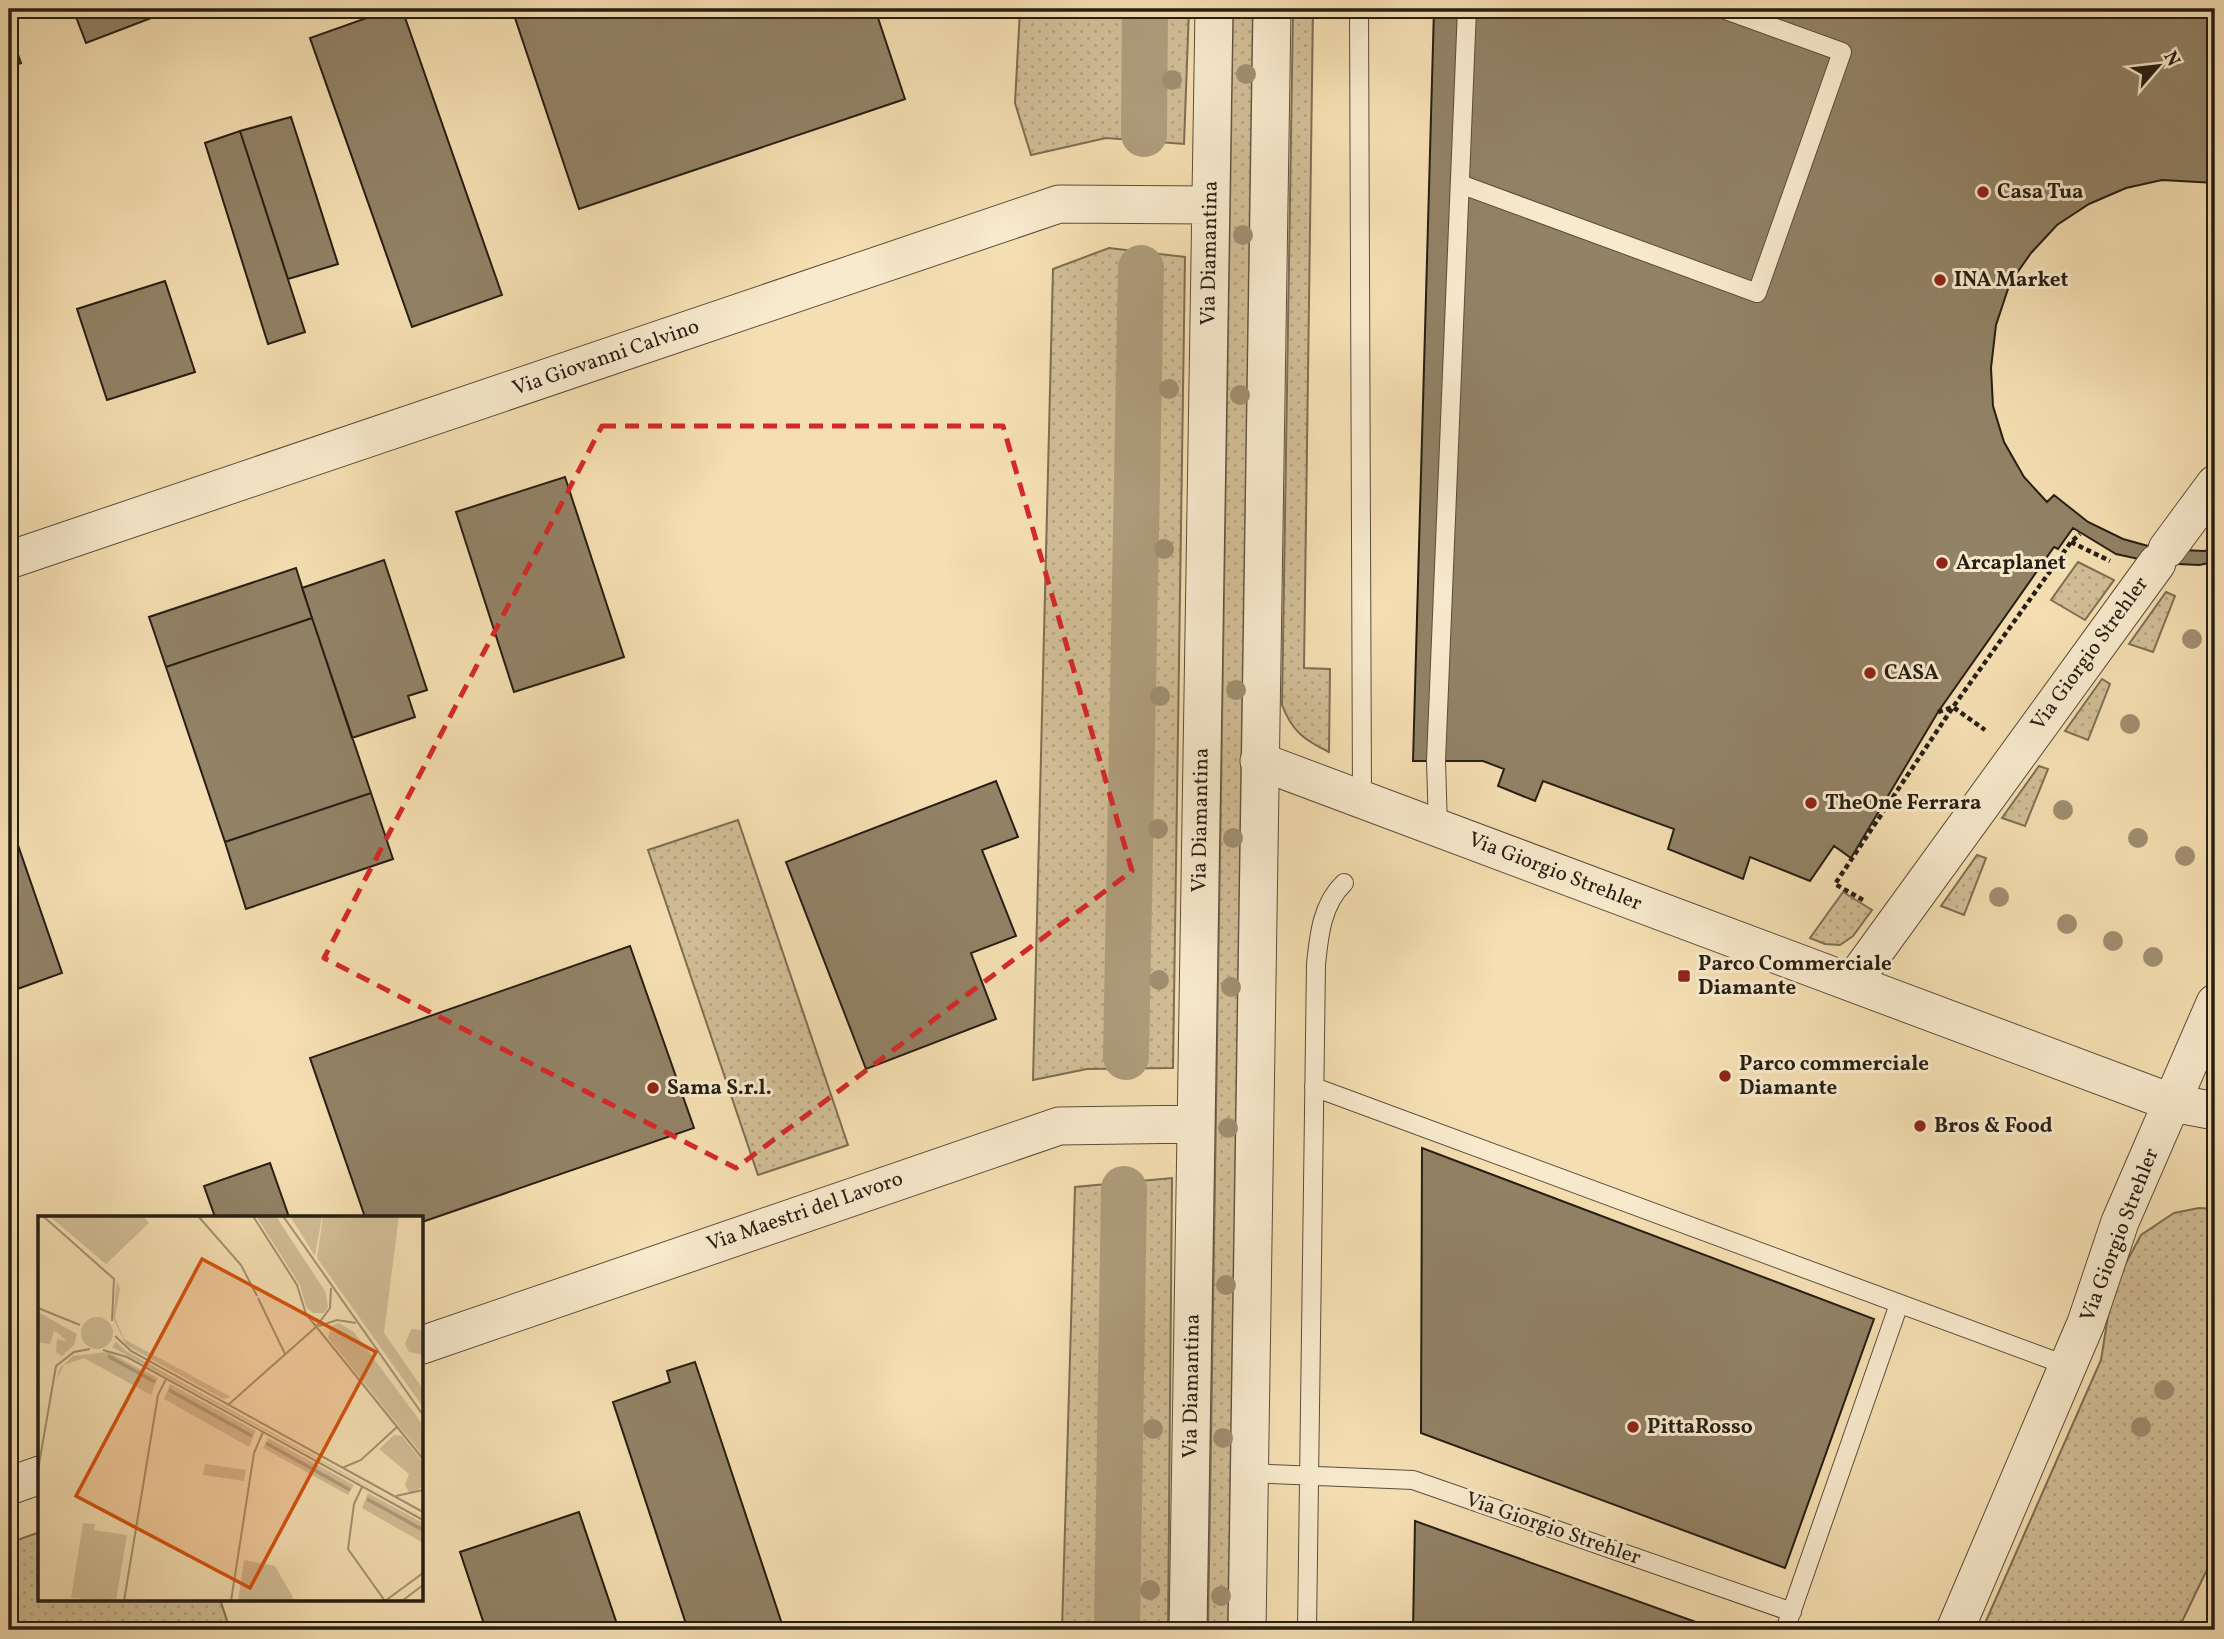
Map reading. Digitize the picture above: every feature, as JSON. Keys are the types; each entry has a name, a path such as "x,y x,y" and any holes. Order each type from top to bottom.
{"street":[{"name":"Via Diamantina","path":"1188,1630 1214,9"},
{"path":"1247,1630 1272,9"},
{"name":"Via Giovanni Calvino","path":"9,559 1059,204 1210,205"},
{"name":"Via Giorgio Strehler","path":"1852,984 2215,484"},
{"name":"Via Giorgio Strehler","path":"1259,761 2173,1103 2215,1111"},
{"path":"2173,1103 2215,1003"},
{"name":"Via Giorgio Strehler","path":"2173,1103 2215,1139"},
{"name":"Via Giorgio Strehler","path":"1955,1630 2095,1302 2120,1222 2173,1103"},
{"name":"Via Maestri del Lavoro","path":"424,1344 1059,1126 1196,1125"},
{"path":"9,1486 38,1476"}],"lane":[{"path":"1359,9 1362,799"},
{"path":"1438,828 1436,761 1467,9"},
{"path":"1460,184 1757,293 1842,52 1723,9"},
{"path":"1307,1630 1318,943 1325,912 1344,883"},
{"path":"1314,1087 2068,1366"},
{"path":"1785,1630 1899,1304"},
{"name":"Via Giorgio Strehler","path":"1249,1473 1309,1478 1413,1480 1792,1612"}],"path":[{"path":"1897,920 1835,884 1952,707 2071,542 2080,534"},
{"path":"1938,712 1952,707"},
{"path":"1952,707 2018,753"}],"highlighted area":[{"path":"602,426 1003,426 1132,871 736,1168 324,958"}],"shaded area":[{"path":"1020,9 1189,9 1184,144 1106,138 1031,155 1015,103"},
{"path":"1233,9 1253,9 1228,1630 1208,1630"},
{"path":"1293,9 1313,9 1304,668 1330,669 1329,752 1300,734 1290,722 1282,705"},
{"path":"1109,248 1185,257 1173,1068 1087,1069 1033,1080 1053,269"},
{"path":"2078,562 2114,580 2085,620 2051,600"},
{"path":"2166,592 2175,596 2153,652 2129,644"},
{"path":"2102,679 2110,684 2088,740 2065,731"},
{"path":"2039,766 2048,769 2025,826 2002,818"},
{"path":"738,820 848,1145 758,1175 648,850"},
{"path":"1977,855 1986,858 1964,915 1941,906"},
{"path":"1843,892 1872,910 1853,936 1840,945 1825,944 1810,938"},
{"path":"1172,1178 1168,1630 1062,1630 1075,1187"},
{"path":"2199,1208 2215,1209 2215,1553 2178,1630 1982,1630 2101,1360 2110,1304 2120,1274 2141,1235 2174,1213"},
{"path":"38,1533 38,1600 220,1600 230,1630 9,1630 9,1543"}],"building":[{"path":"73,9 151,9 154,17 86,43"},
{"path":"392,9 402,9 502,295 412,327 310,38"},
{"path":"523,9 875,9 905,99 579,209 513,12"},
{"path":"1434,9 2215,9 2215,183 2162,180 2126,188 2089,204 2057,225 2031,253 2010,283 1996,325 1991,368 1993,406 2004,442 2024,477 2047,502 2054,495 2088,522 2123,539 2159,549 2215,549 2215,562 2199,565 2157,563 2116,554 2073,528 2058,549 2054,547 1938,712 1851,858 1834,846 1810,881 1750,857 1743,879 1668,849 1674,829 1543,781 1535,801 1498,786 1504,769 1483,761 1413,761"},
{"path":"9,29 21,63 9,67"},
{"path":"291,117 338,264 288,279 240,131"},
{"path":"240,131 305,332 268,344 205,143"},
{"path":"165,281 195,372 107,400 77,309"},
{"path":"565,477 624,657 514,692 456,512"},
{"path":"384,560 427,690 408,696 415,717 352,738 302,588"},
{"path":"296,568 312,618 166,667 149,617"},
{"path":"312,618 371,793 225,842 166,667"},
{"path":"996,781 1018,837 982,850 1016,936 971,953 996,1019 866,1069 786,862"},
{"path":"371,793 393,859 246,909 225,842"},
{"path":"9,819 62,973 9,992"},
{"path":"630,946 694,1128 424,1221 424,1216 365,1216 310,1058"},
{"path":"1422,1148 1874,1319 1785,1568 1421,1433"},
{"path":"270,1163 289,1216 215,1216 204,1186"},
{"path":"695,1362 784,1630 688,1630 613,1402 670,1382 667,1371"},
{"path":"579,1512 619,1630 486,1630 460,1552"},
{"path":"1415,1521 1718,1630 1413,1630"}],"waterway":[{"path":"1144,134 1145,9"},
{"path":"1126,1057 1141,268"},
{"path":"1117,1630 1124,1189"}],"place":[{"name":"Casa Tua","path":"1983,192"},
{"name":"INA Market","path":"1940,280"},
{"name":"Arcaplanet","path":"1942,563"},
{"name":"CASA","path":"1870,673"},
{"name":"TheOne Ferrara","path":"1811,803"},
{"name":"Parco Commerciale Diamante","path":"1684,976"},
{"name":"Parco commerciale Diamante","path":"1725,1076"},
{"name":"Sama S.r.l.","path":"653,1088"},
{"name":"Bros & Food","path":"1920,1126"},
{"name":"PittaRosso","path":"1633,1427"}]}
